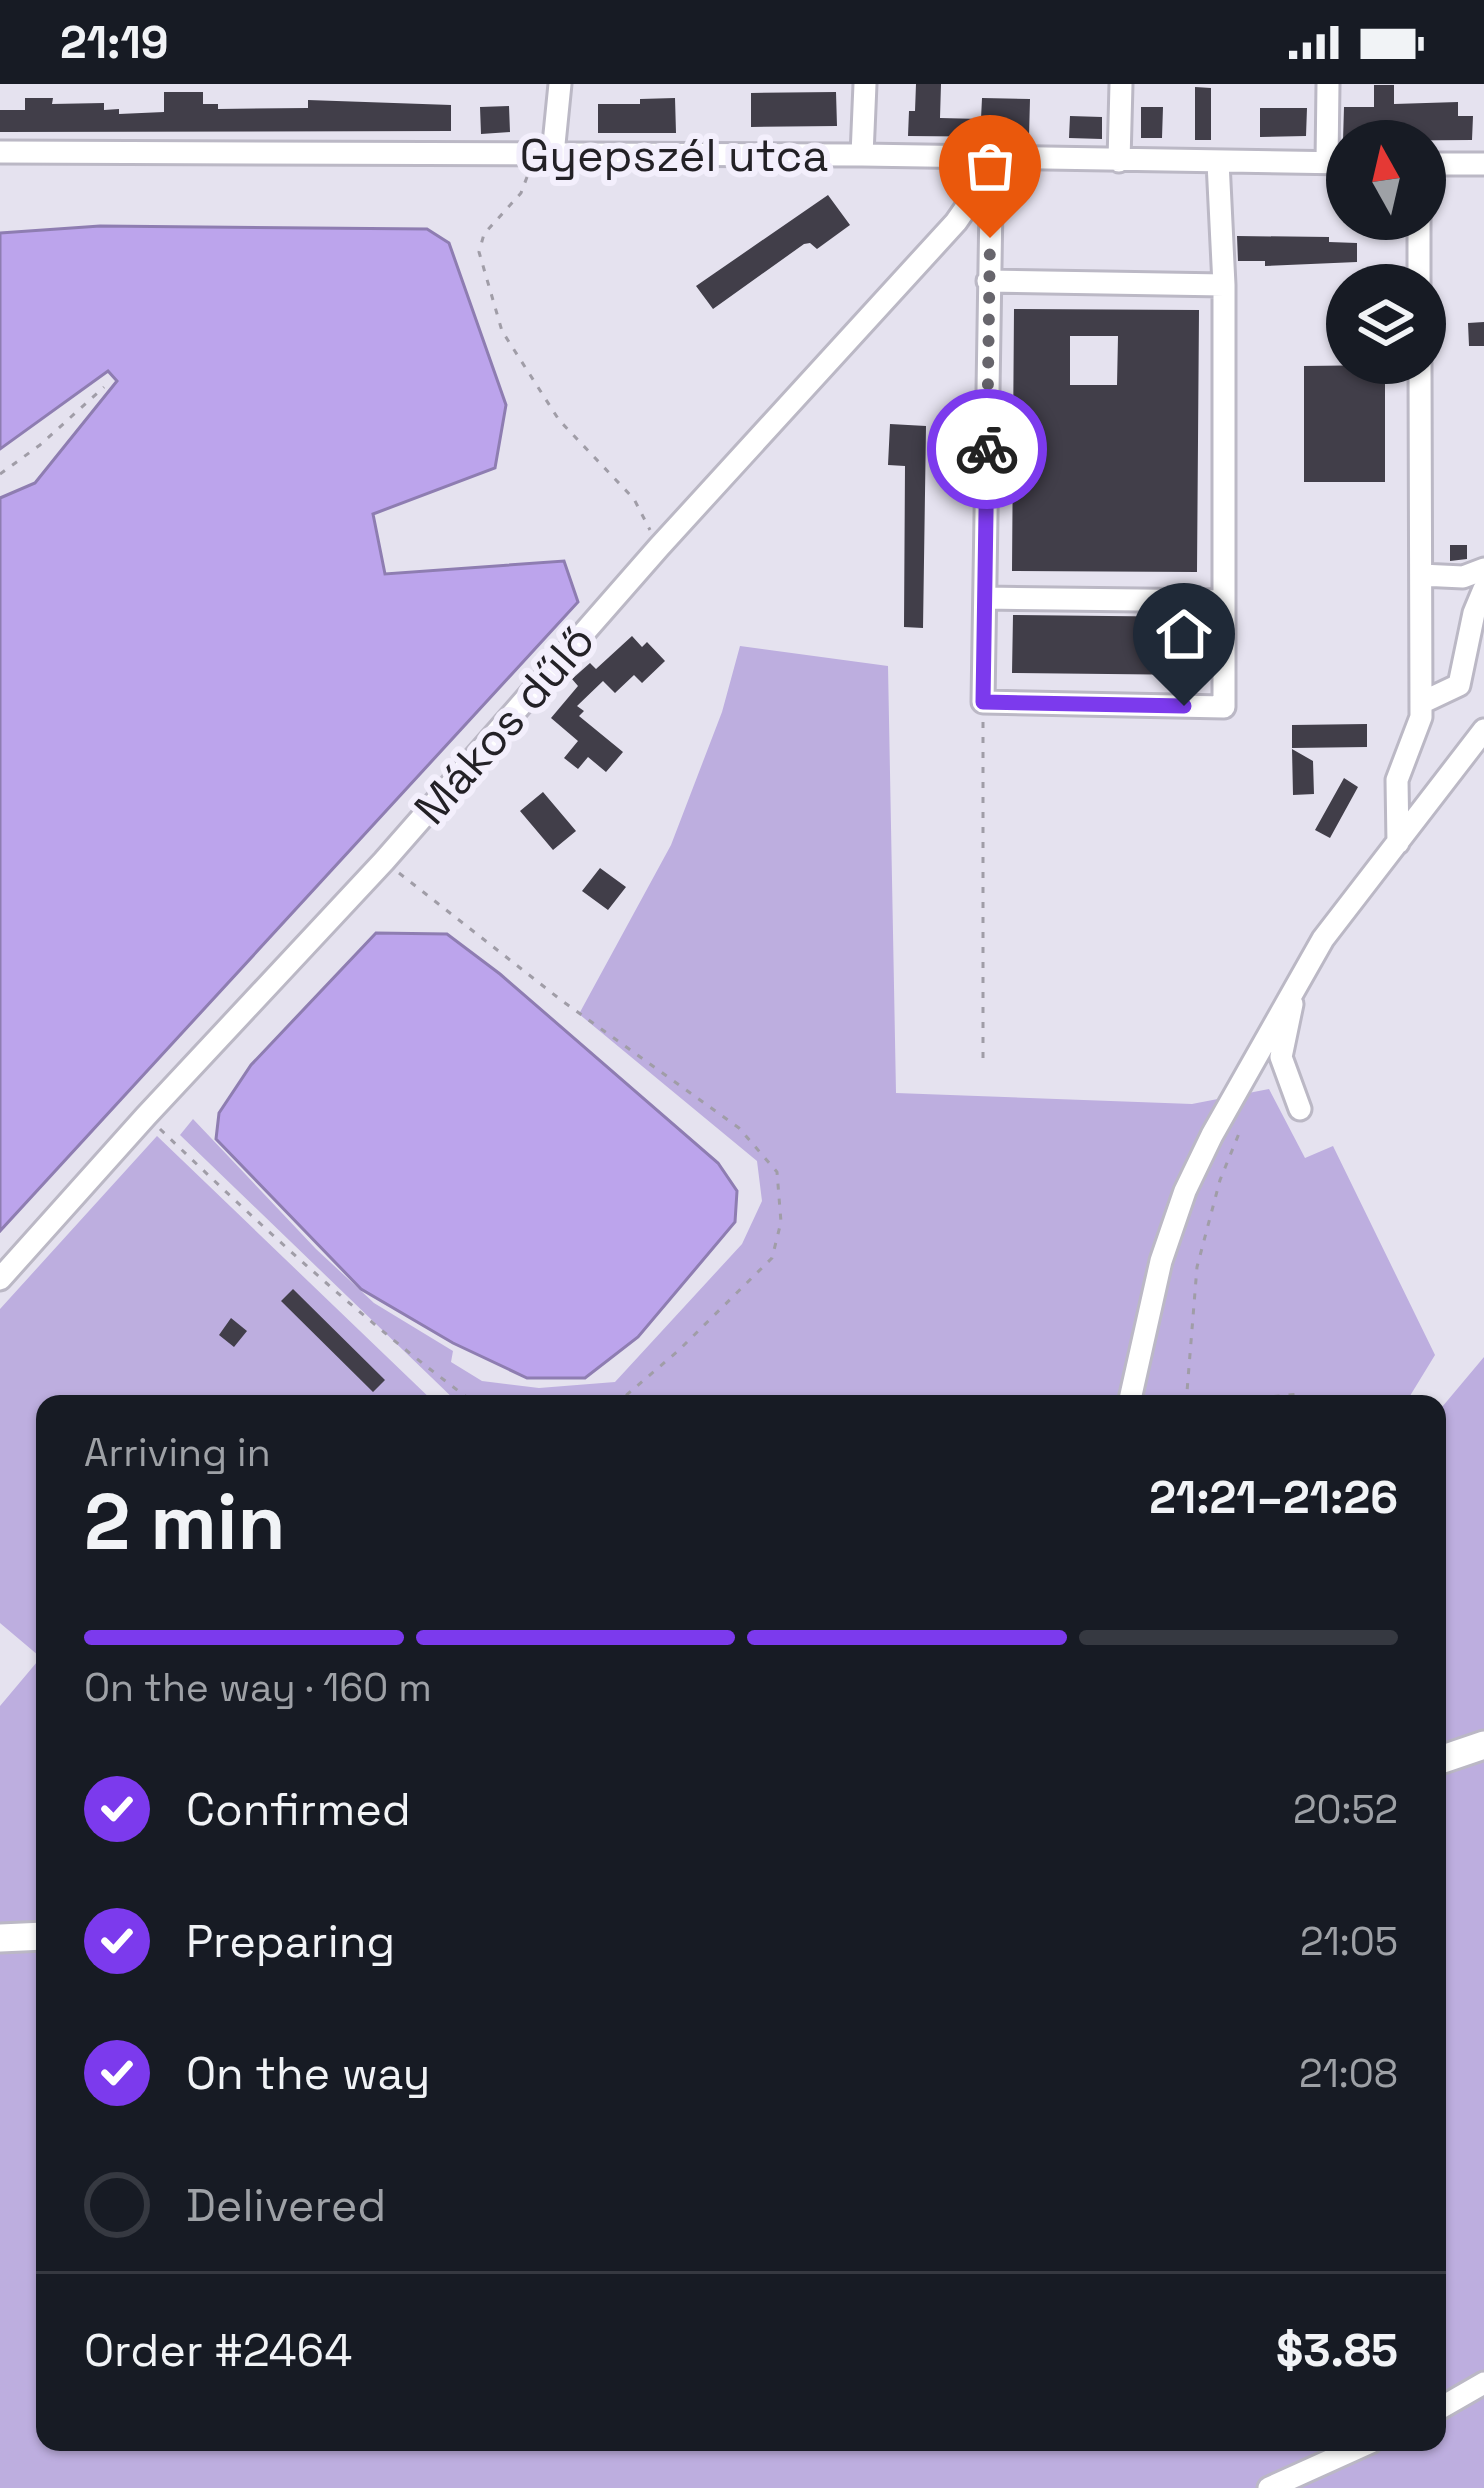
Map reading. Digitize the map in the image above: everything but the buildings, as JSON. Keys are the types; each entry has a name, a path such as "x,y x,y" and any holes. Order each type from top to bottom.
{"main road":[{"path":"1446,1758 1484,1745"},
{"path":"0,1938 36,1936"}],"street":[{"path":"544,154 560,84"},
{"path":"862,155 865,84"},
{"path":"1119,160 1121,84"},
{"path":"1328,84 1332,120"},
{"name":"Gyepszél utca","path":"0,152 1326,162"},
{"name":"Mákos dűlő","path":"0,1279 385,861 659,547 956,222 991,158"},
{"path":"972,200 991,204 983,702 1224,707 1224,285 1218,163"},
{"path":"1446,164 1484,164"},
{"path":"988,281 1224,285"},
{"path":"1398,843 1397,781 1421,717 1420,384"},
{"path":"1421,574 1463,577 1484,569"},
{"path":"1421,703 1459,685 1474,613 1484,590"},
{"path":"986,598 1223,602"},
{"path":"1131,1395 1144,1326 1185,1191 1265,1035 1323,940 1484,730"},
{"path":"1295,986 1281,1057 1300,1109"},
{"path":"1446,2405 1484,2383"},
{"path":"1269,2488 1351,2451"}],"path":[{"path":"544,154 521,193 484,234 479,251 502,331 559,420 634,499 659,547"},
{"path":"0,474 104,387"},
{"path":"983,702 983,1060"},
{"path":"385,861 561,1000 740,1128 777,1172 781,1222 772,1258 627,1395"},
{"path":"146,1116 286,1249 464,1395"},
{"path":"1187,1395 1197,1267 1220,1180 1242,1124"}],"shaded area":[{"path":"100,226 427,229 449,243 506,405 495,468 373,514 385,574 564,561 578,602 0,1231 0,498 35,483 117,381 108,371 0,449 0,233"},
{"path":"740,646 888,666 896,1093 1192,1104 1269,1089 1305,1158 1333,1146 1435,1355 1411,1395 450,1395 180,1135 193,1119 374,1303 453,1351 451,1362 482,1381 539,1388 615,1382 742,1244 762,1201 757,1161 579,1014 671,845 722,712"},
{"path":"376,933 447,934 500,974 718,1163 737,1191 735,1222 638,1337 585,1378 527,1378 453,1343 361,1289 216,1139 219,1113 251,1065"},
{"path":"157,1136 427,1395 36,1395 36,1653 0,1623 0,1309"},
{"path":"1484,1357 1484,2488 0,2488 0,1706 36,1663 36,2451 1446,2451 1446,1402"}],"way so far":[{"path":"987,449 990,238"}],"route":[{"path":"987,449 983,702 1184,706"}]}
